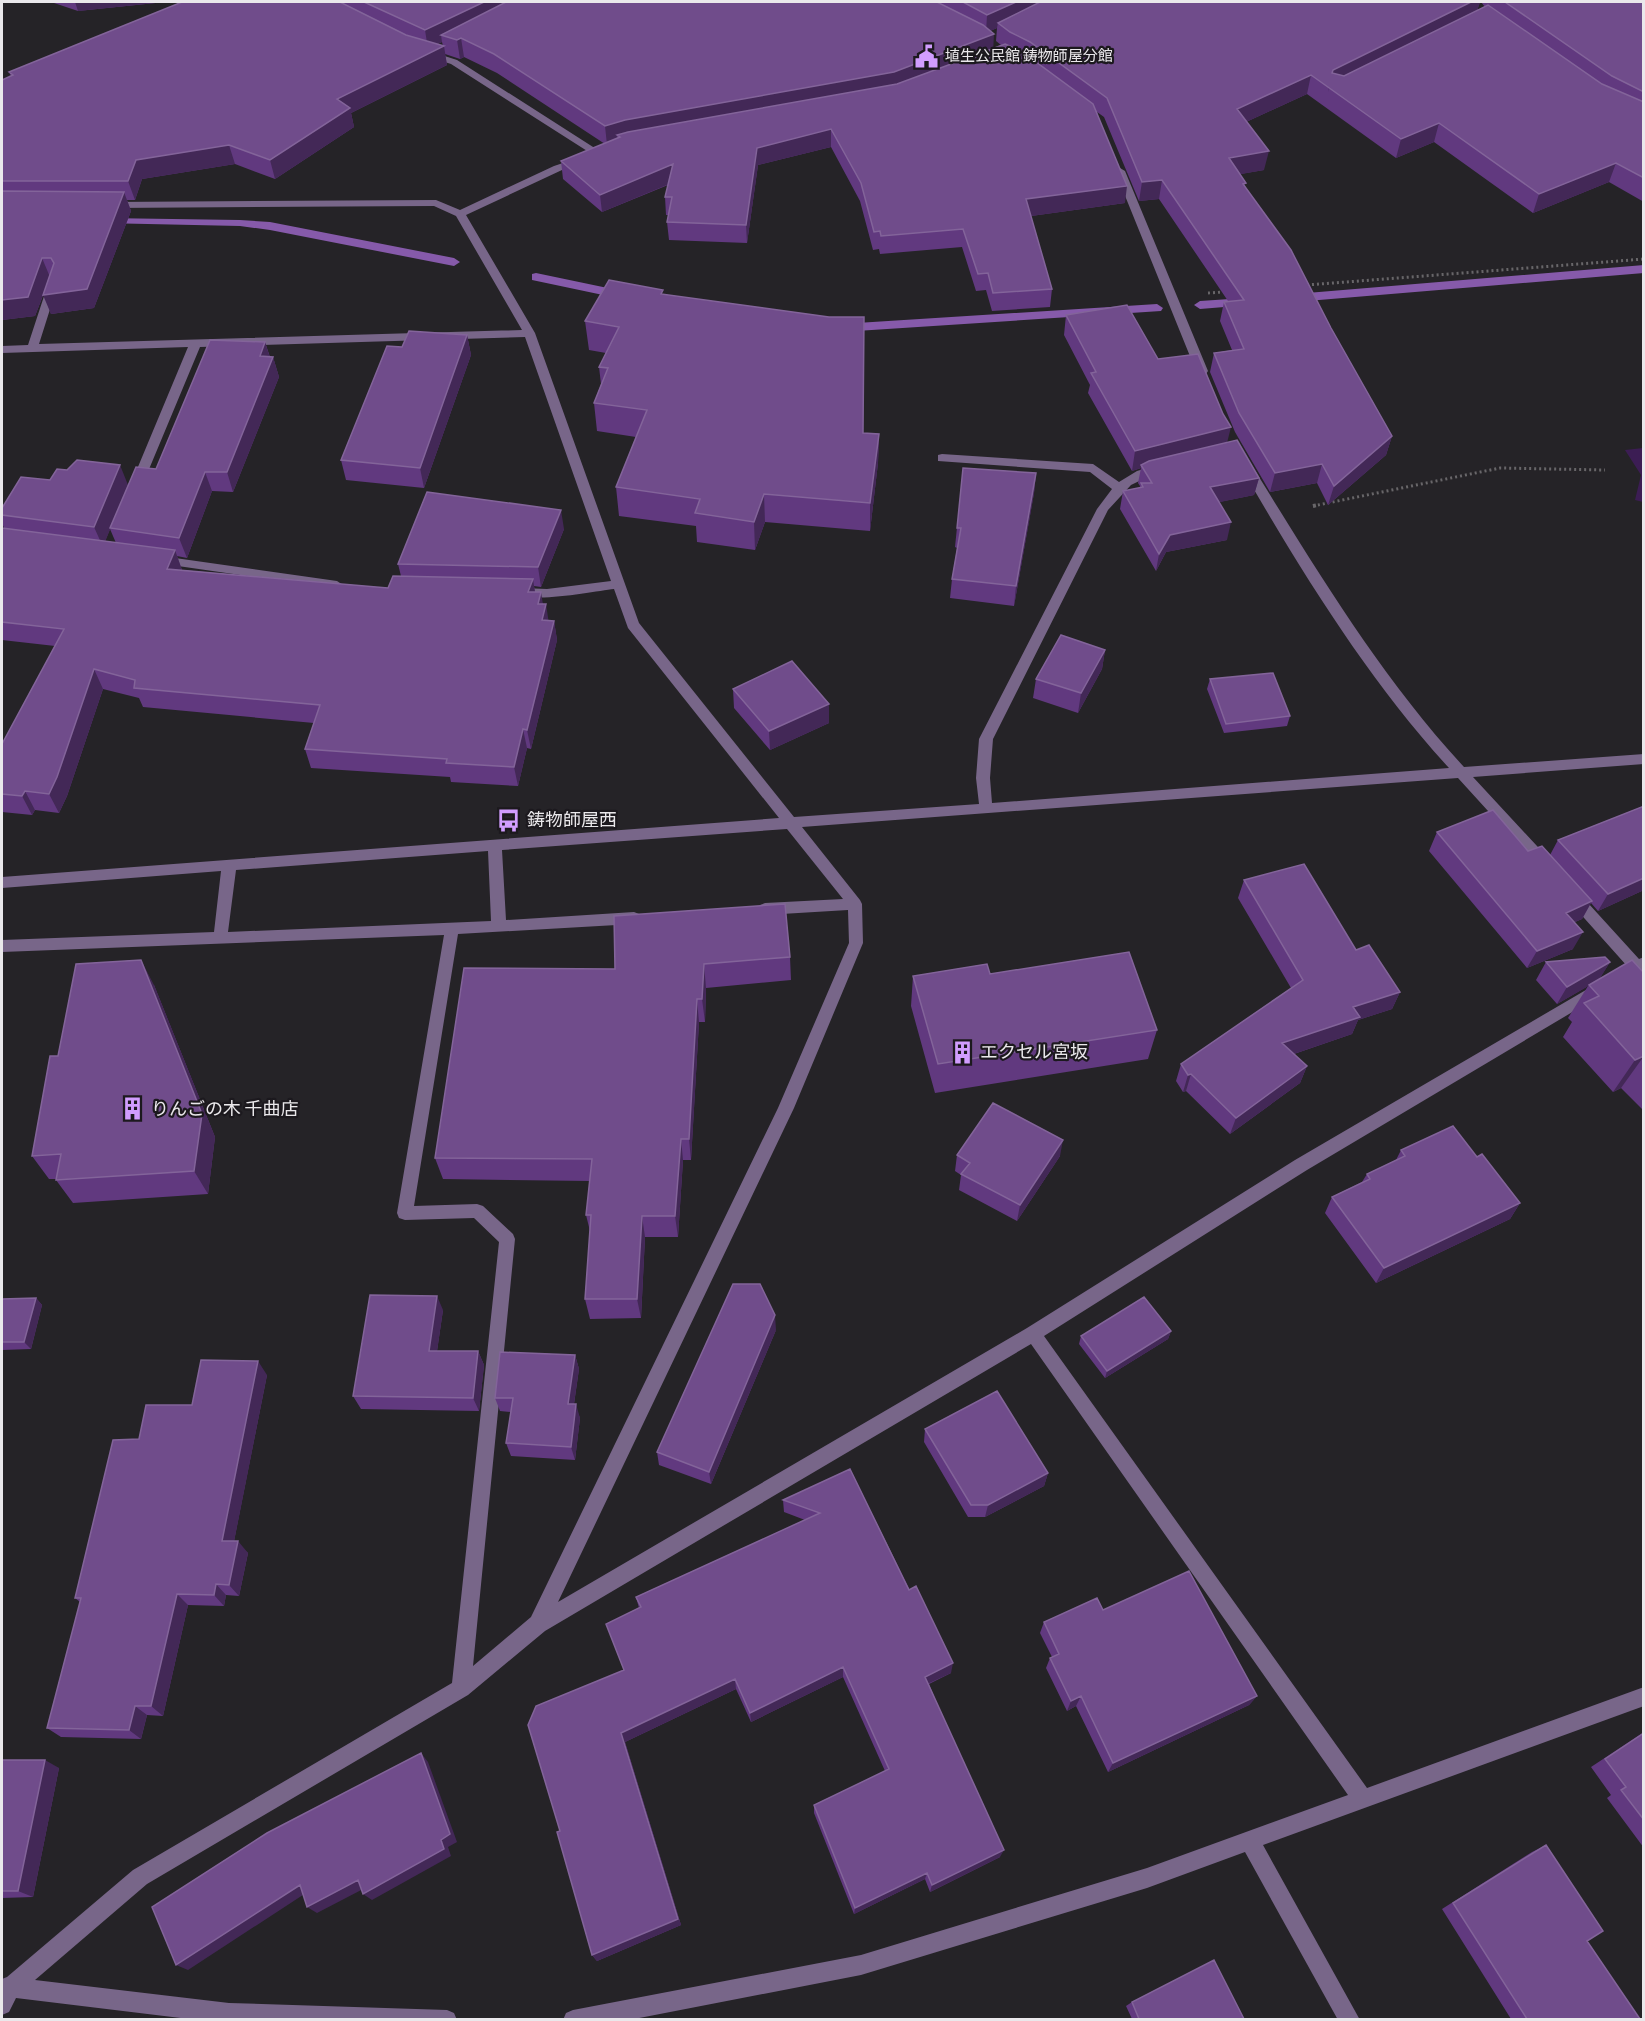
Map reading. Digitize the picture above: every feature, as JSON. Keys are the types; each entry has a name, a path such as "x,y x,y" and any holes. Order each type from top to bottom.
{"street":[{"path":"430,54 440,49"},
{"path":"414,50 454,62 604,152 558,168 460,214"},
{"path":"1114,158 1206,380"},
{"path":"103,205 436,203 460,214 529,333 633,625 855,904 856,943 786,1108 538,1624"},
{"path":"32,349 54,281"},
{"path":"2,350 529,333"},
{"path":"131,498 195,344"},
{"path":"942,458 1093,468 1118,487"},
{"path":"1242,459 1274,514 1365,653 1432,742 1552,872"},
{"path":"986,809 983,778 986,739 1103,509 1118,487 1141,473 1173,465"},
{"path":"144,558 345,586"},
{"path":"511,592 547,593 618,584"},
{"path":"2,882 1644,759"},
{"path":"495,846 499,926"},
{"path":"220,939 229,866"},
{"path":"5,1993 140,1877 461,1688 538,1624 1033,1334 1301,1165 1640,965 1567,889"},
{"path":"748,910 855,904"},
{"path":"2,946 452,929 654,916"},
{"path":"452,929 405,1213 477,1211 507,1239 461,1688"},
{"path":"1033,1334 1362,1798"},
{"path":"573,2019 861,1965 1147,1878 1644,1696"},
{"path":"1249,1840 1350,2019"},
{"path":"5,1993 229,2013 447,2019"}],"path":[{"path":"1301,286 1644,259"},
{"path":"1171,296 1230,291"},
{"path":"1274,514 1500,468 1605,470"}],"shaded area":[{"path":"1644,448 1643,502 1635,500 1641,475 1625,450"}],"building":[{"path":"182,2 340,2 406,35 444,46 337,99 350,108 270,160 229,145 136,160 128,181 2,181 2,80 13,75 9,72"},
{"path":"364,2 484,2 425,30"},
{"path":"506,2 937,2 983,25 994,34 894,72 625,120 605,126 494,54 461,38 457,40 441,35"},
{"path":"963,2 1016,2 987,15"},
{"path":"1040,2 1471,2 1333,70 1332,73 1344,76 1488,5 1602,84 1644,102 1644,178 1616,163 1539,194 1439,123 1401,139 1311,75 1237,109 1269,151 1229,158 1246,183 1243,184 1291,250 1331,328 1392,436 1334,486 1322,464 1275,473 1239,413 1214,353 1244,349 1224,302 1244,300 1162,180 1142,182 1107,98 1030,42 998,23"},
{"path":"1505,2 1644,2 1644,92 1612,76"},
{"path":"1005,44 1021,51 1093,104 1127,186 1026,199 1052,289 993,293 988,273 978,274 963,229 881,236 880,231 874,232 861,183 831,129 757,148 746,225 667,222 672,197 665,197 673,164 600,195 561,161 628,132 897,84"},
{"path":"2,191 124,192 87,289 43,295 54,263 51,258 42,258 28,297 2,300"},
{"path":"609,280 663,290 661,294 829,317 864,317 863,433 879,434 870,503 764,494 754,522 695,513 700,499 616,487 647,410 594,403 608,368 599,367 619,327 585,321"},
{"path":"1127,305 1158,359 1198,354 1223,414 1231,427 1135,451 1091,373 1096,372 1066,315"},
{"path":"409,331 467,335 420,468 341,460 387,346 402,347"},
{"path":"210,340 265,342 260,356 273,357 227,472 205,472 179,538 110,528 136,467 156,469"},
{"path":"1237,440 1259,478 1210,487 1231,522 1170,535 1159,554 1123,491 1143,487 1141,483 1152,483 1141,465 1149,461"},
{"path":"77,460 120,465 94,527 2,515 2,508 21,477 50,480 57,469 67,470"},
{"path":"963,468 1036,473 1016,586 952,579 961,528 957,528"},
{"path":"427,492 561,510 538,567 398,564"},
{"path":"2,528 175,550 167,569 388,588 393,576 533,579 528,592 541,592 538,604 546,604 542,620 554,621 527,730 523,729 514,767 446,763 447,759 305,749 320,705 134,688 135,680 94,669 49,794 25,791 22,796 2,794 2,744 64,629 2,622"},
{"path":"1061,635 1105,650 1081,693 1036,679"},
{"path":"792,661 829,704 769,731 733,689"},
{"path":"1273,673 1290,716 1226,724 1210,679"},
{"path":"1644,806 1644,878 1608,894 1558,840"},
{"path":"1493,810 1528,851 1542,846 1592,901 1566,913 1583,932 1537,951 1437,832"},
{"path":"1304,864 1356,950 1369,945 1400,992 1353,1007 1360,1017 1282,1043 1307,1066 1236,1118 1191,1074 1188,1075 1181,1064 1303,980 1244,880"},
{"path":"785,904 790,957 704,964 702,999 697,999 689,1139 681,1139 675,1216 642,1216 637,1299 585,1299 591,1215 586,1215 592,1159 435,1158 464,968 615,969 614,916"},
{"path":"1129,952 1157,1030 938,1064 913,976 987,964 990,974"},
{"path":"1605,957 1610,962 1567,987 1546,962"},
{"name":"りんごの木 千曲店","path":"141,960 202,1114 194,1171 56,1180 61,1154 32,1156 50,1056 58,1056 76,964"},
{"path":"1632,960 1644,973 1644,1056 1635,1060 1584,1003 1599,996 1589,985"},
{"path":"993,1103 1063,1140 1020,1205 961,1174 970,1163 957,1155"},
{"path":"1453,1126 1477,1157 1482,1154 1520,1203 1384,1268 1332,1197 1370,1179 1367,1174 1405,1156 1401,1150"},
{"path":"733,1284 760,1284 775,1315 709,1472 657,1452"},
{"path":"370,1295 437,1296 429,1351 478,1351 473,1398 353,1396"},
{"path":"1144,1297 1171,1331 1107,1371 1081,1336"},
{"path":"36,1298 24,1342 2,1342 2,1299"},
{"path":"500,1352 575,1355 568,1404 576,1404 571,1447 506,1443 513,1398 495,1398"},
{"path":"201,1360 258,1361 222,1541 238,1541 229,1585 216,1584 214,1595 177,1594 151,1706 135,1706 129,1730 47,1728 81,1598 75,1598 113,1440 139,1439 146,1405 192,1405"},
{"path":"997,1391 1048,1473 988,1505 971,1505 925,1429"},
{"path":"850,1469 909,1590 916,1586 953,1663 925,1677 1004,1850 932,1885 927,1873 855,1908 814,1805 889,1769 843,1667 750,1713 735,1679 621,1733 678,1919 592,1955 557,1832 560,1831 528,1725 536,1706 624,1670 606,1624 641,1607 636,1597 820,1513 783,1500"},
{"path":"1189,1571 1257,1696 1113,1763 1081,1696 1071,1701 1050,1658 1059,1654 1044,1622 1097,1598 1103,1610"},
{"path":"1644,1733 1644,1820 1621,1790 1626,1787 1605,1759"},
{"path":"421,1753 450,1834 441,1840 444,1849 363,1894 358,1880 307,1907 300,1885 176,1965 152,1907 267,1833"},
{"path":"2,1760 45,1760 18,1891 2,1891"},
{"path":"1546,1845 1603,1931 1587,1941 1640,2019 1527,2019 1453,1903"},
{"path":"1214,1960 1244,2019 1139,2019 1132,2002"}],"waterway":[{"path":"105,221 240,223 270,226 454,262"},
{"path":"1295,298 1644,269"},
{"path":"536,277 622,295"},
{"path":"1200,305 1245,302"},
{"path":"841,328 1157,308"}],"place":[{"name":"埴生公民館 鋳物師屋分館","path":"927,56"},
{"name":"鋳物師屋西","path":"509,820"},
{"name":"エクセル宮坂","path":"962,1052"},
{"name":"りんごの木 千曲店","path":"133,1109"}]}
